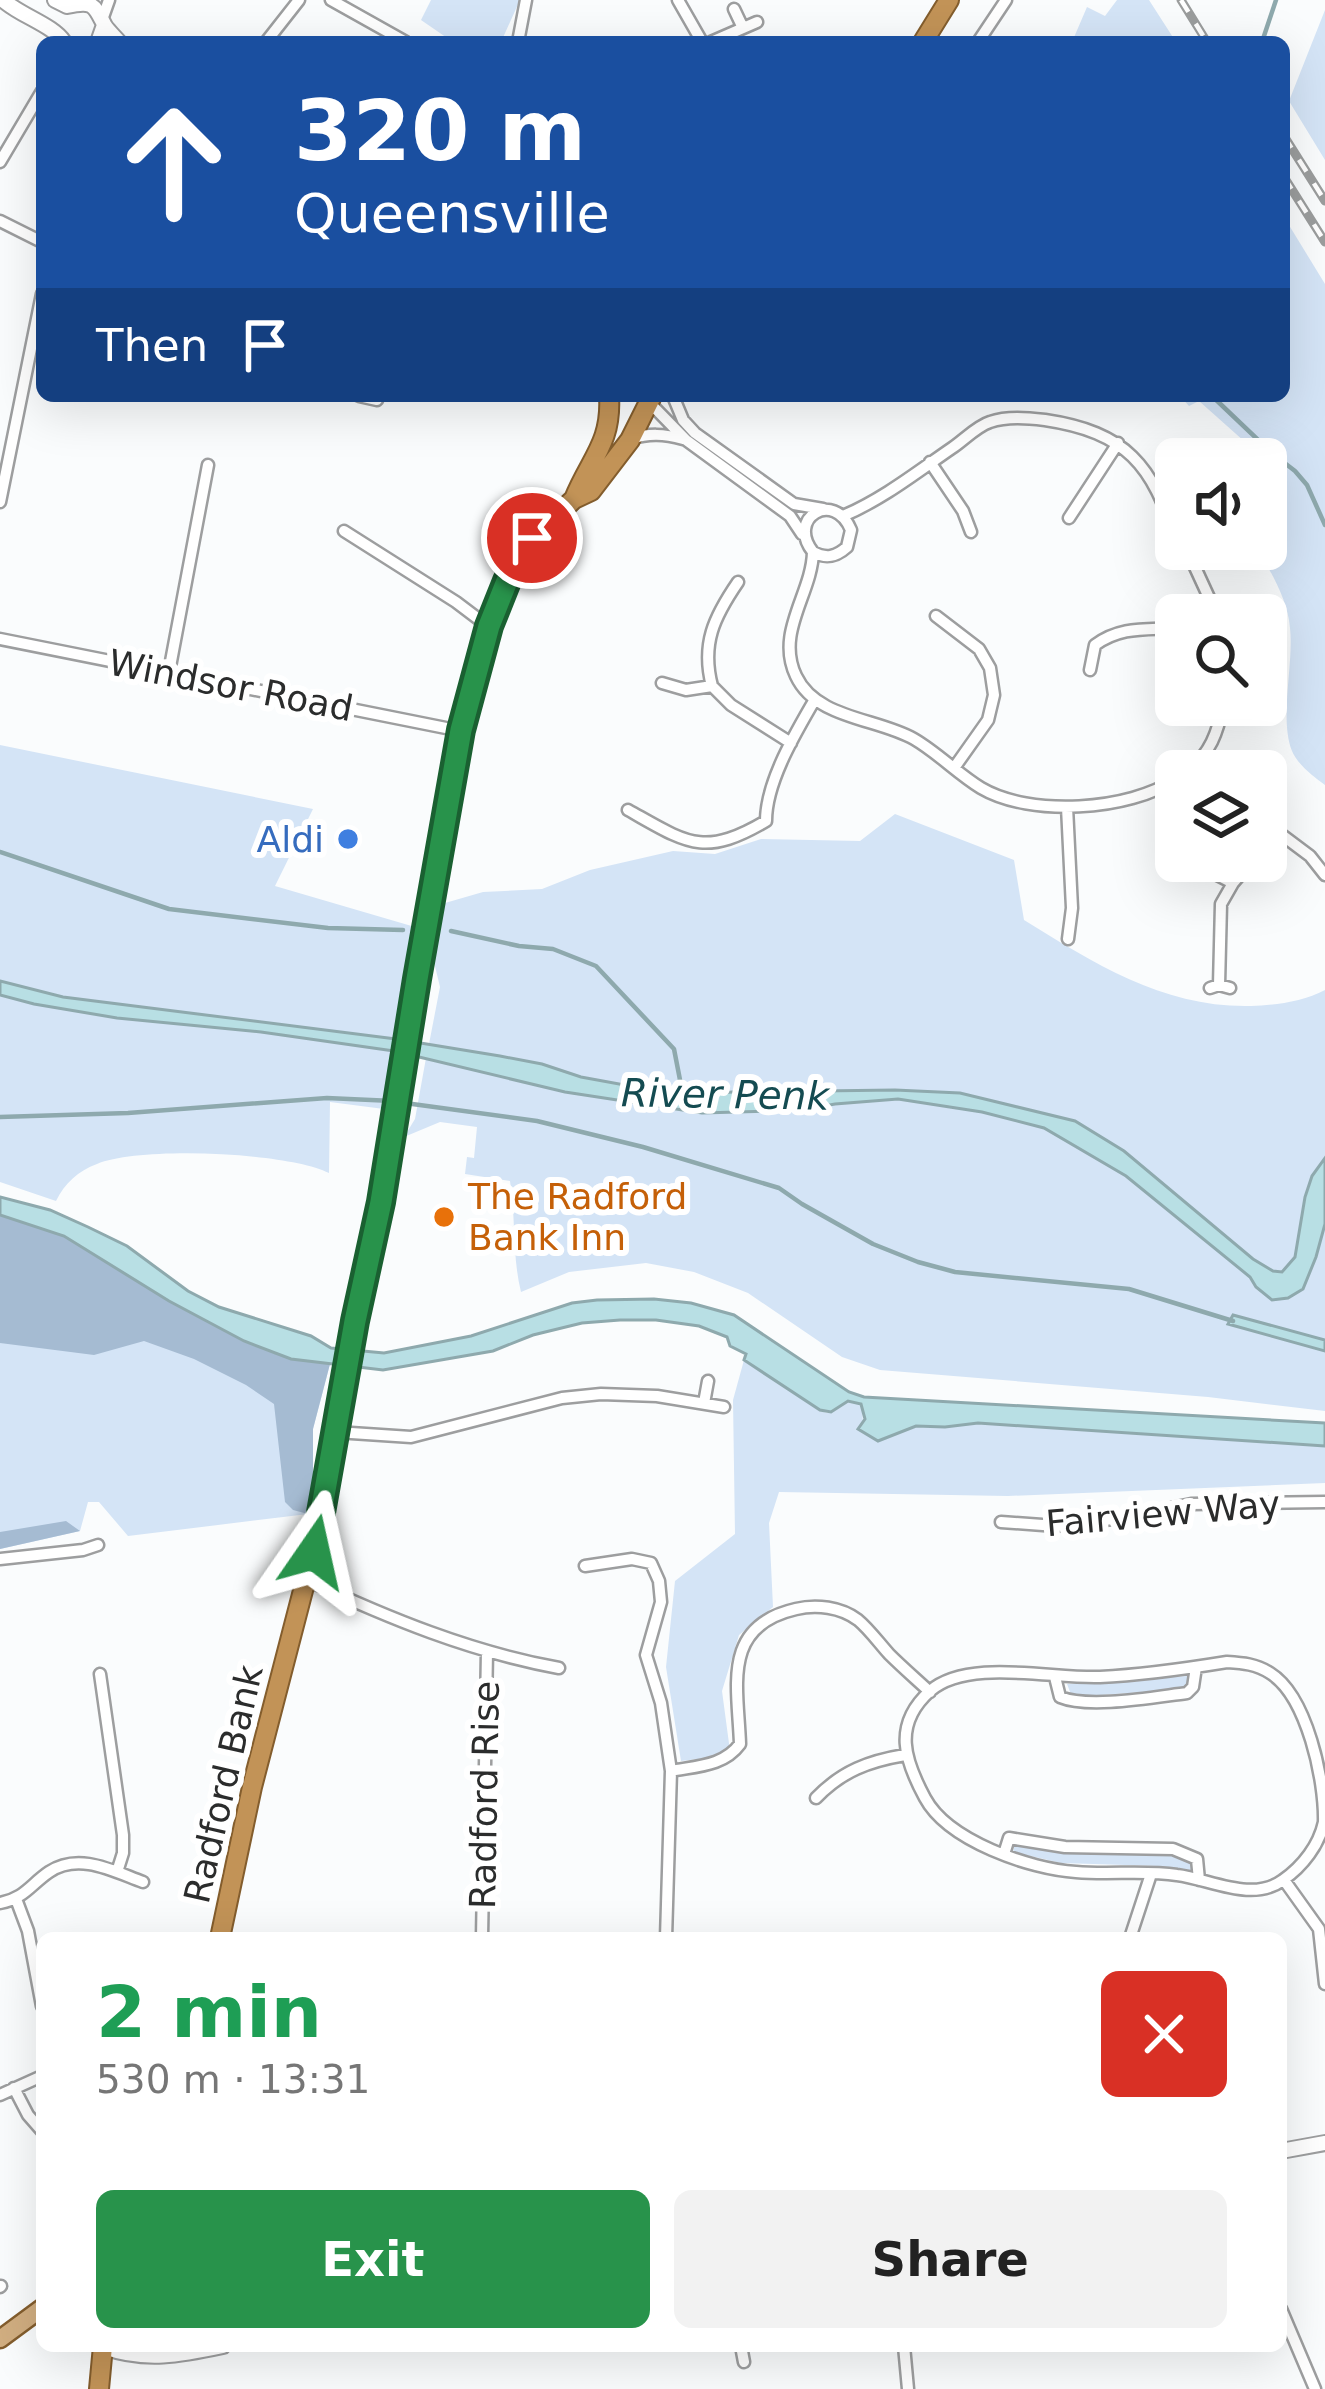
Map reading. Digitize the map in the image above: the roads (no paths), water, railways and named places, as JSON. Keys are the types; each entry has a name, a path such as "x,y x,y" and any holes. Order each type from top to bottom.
{"highway":[{"path":"927,36 950,0"},
{"path":"574,499 602,447 609,402"},
{"name":"Radford Bank","path":"221,1932 252,1787 308,1580 375,1235 461,730 489,626 532,538 574,499 591,491 630,440 646,402"},
{"path":"100,2389 103,2352"}],"main road":[{"path":"0,2339 36,2312"}],"street":[{"path":"3,0 59,36"},
{"path":"100,36 109,0"},
{"path":"271,36 298,0"},
{"path":"332,0 395,36"},
{"path":"519,36 526,0"},
{"path":"678,0 702,36"},
{"path":"982,36 1006,0"},
{"path":"61,36 58,18 68,2 82,1 94,5 115,36"},
{"path":"734,9 742,28"},
{"path":"721,36 757,22"},
{"path":"0,162 36,101"},
{"path":"0,221 36,239"},
{"path":"0,502 36,324"},
{"path":"652,402 686,440 790,516 813,552 813,567 791,626 790,648 794,672 814,700 913,739 983,789 1009,800 1067,807 1136,797 1155,788"},
{"path":"676,402 695,433 794,504 843,516 851,530"},
{"path":"843,516 990,422 1024,417 1077,425 1118,443 1146,470 1155,486"},
{"path":"630,440 664,434 686,440"},
{"path":"1069,518 1118,443"},
{"path":"930,462 963,511 970,532"},
{"path":"169,672 208,464"},
{"path":"813,567 847,547 860,508"},
{"path":"805,538 808,520 825,510"},
{"path":"344,531 489,626"},
{"path":"813,552 831,556"},
{"path":"738,582 719,610 712,631 706,661 712,686 731,705 790,743"},
{"path":"936,616 979,649 990,668 994,695 988,721 954,768"},
{"path":"1090,670 1095,645 1110,634 1155,628"},
{"name":"Windsor Road","path":"0,639 461,730"},
{"path":"662,683 686,690 712,686"},
{"path":"628,810 676,837 710,844 734,839 766,821 766,807 790,743 814,700"},
{"path":"1067,807 1069,939"},
{"path":"1287,838 1325,874"},
{"path":"1220,987 1221,904 1233,883"},
{"path":"704,1403 708,1381"},
{"path":"336,1432 411,1437 562,1398 601,1394 657,1396 724,1407"},
{"name":"Fairview Way","path":"1001,1522 1056,1526 1191,1504 1325,1502"},
{"path":"0,1559 83,1553 98,1545"},
{"path":"585,1566 632,1559 651,1564 658,1581 661,1602 646,1654 661,1703 671,1771 666,1932"},
{"name":"Radford Rise","path":"308,1580 371,1611 487,1651 559,1667"},
{"path":"671,1771 731,1757 740,1744 739,1658 748,1635 785,1612 817,1606 856,1618 930,1692"},
{"name":"Radford Rise","path":"482,1932 487,1651"},
{"path":"1227,1662 1250,1663 1274,1674 1307,1722 1319,1756 1325,1819 1317,1844 1284,1880 1270,1887 1235,1889 1177,1874 1072,1872 1004,1855 951,1829 930,1808 905,1754 913,1714 930,1692 973,1674 999,1671 1055,1677 1150,1673 1227,1662"},
{"path":"1055,1677 1060,1697 1071,1702 1121,1700 1187,1693 1193,1687 1196,1667"},
{"path":"100,1674 124,1835 116,1872"},
{"path":"103,1697 121,1695"},
{"path":"816,1798 850,1770 905,1754"},
{"path":"1004,1855 1009,1838 1093,1849 1173,1849 1197,1859 1199,1880"},
{"path":"0,1903 16,1899 64,1865 82,1863 143,1882"},
{"path":"1132,1932 1151,1874"},
{"path":"1284,1880 1319,1929 1325,1984"},
{"path":"16,1899 36,1974"},
{"path":"0,2095 36,2079"},
{"path":"14,2088 36,2124"},
{"path":"1287,2150 1325,2143"},
{"path":"1287,2323 1315,2389"},
{"path":"118,2352 167,2357 192,2352"},
{"path":"742,2352 744,2362"},
{"path":"905,2352 908,2389"}],"water":[{"name":"River Penk","path":"0,981 63,997 500,1056 668,1093 676,1085 688,1085 690,1096 895,1090 960,1093 1075,1121 1124,1151 1273,1271 1282,1272 1295,1257 1305,1197 1325,1158 1325,1224 1303,1289 1272,1300 1126,1176 1044,1128 982,1112 898,1099 802,1110 702,1113 565,1092 394,1051 34,1004 0,995"},
{"path":"0,1197 50,1210 88,1227 127,1246 188,1291 219,1307 311,1336 331,1348 384,1353 471,1336 572,1303 654,1299 734,1315 849,1392 864,1397 1325,1423 1325,1446 978,1423 916,1426 878,1441 858,1429 865,1419 861,1404 848,1401 831,1412 820,1410 744,1360 746,1354 730,1346 727,1337 699,1326 656,1320 582,1323 493,1351 383,1370 291,1359 244,1341 169,1301 64,1236 0,1215"},
{"path":"1233,1315 1325,1340 1325,1351 1228,1324"}],"waterway":[{"path":"1264,36 1276,0"},
{"path":"1218,402 1295,471 1307,485 1325,525"},
{"path":"0,852 169,909 328,928 403,930"},
{"name":"River Penk","path":"451,931 553,949 596,966 674,1049 681,1085"},
{"path":"0,1117 327,1098 393,1101"},
{"path":"405,1103 537,1121 779,1188 873,1244 955,1272 1129,1289 1233,1321"}],"railway":[{"path":"1181,0 1203,36"},
{"path":"1290,146 1325,201"},
{"path":"1290,187 1325,242"}],"place":[{"name":"Aldi","path":"348,839"},
{"name":"The Radford Bank Inn","path":"444,1217"}]}
